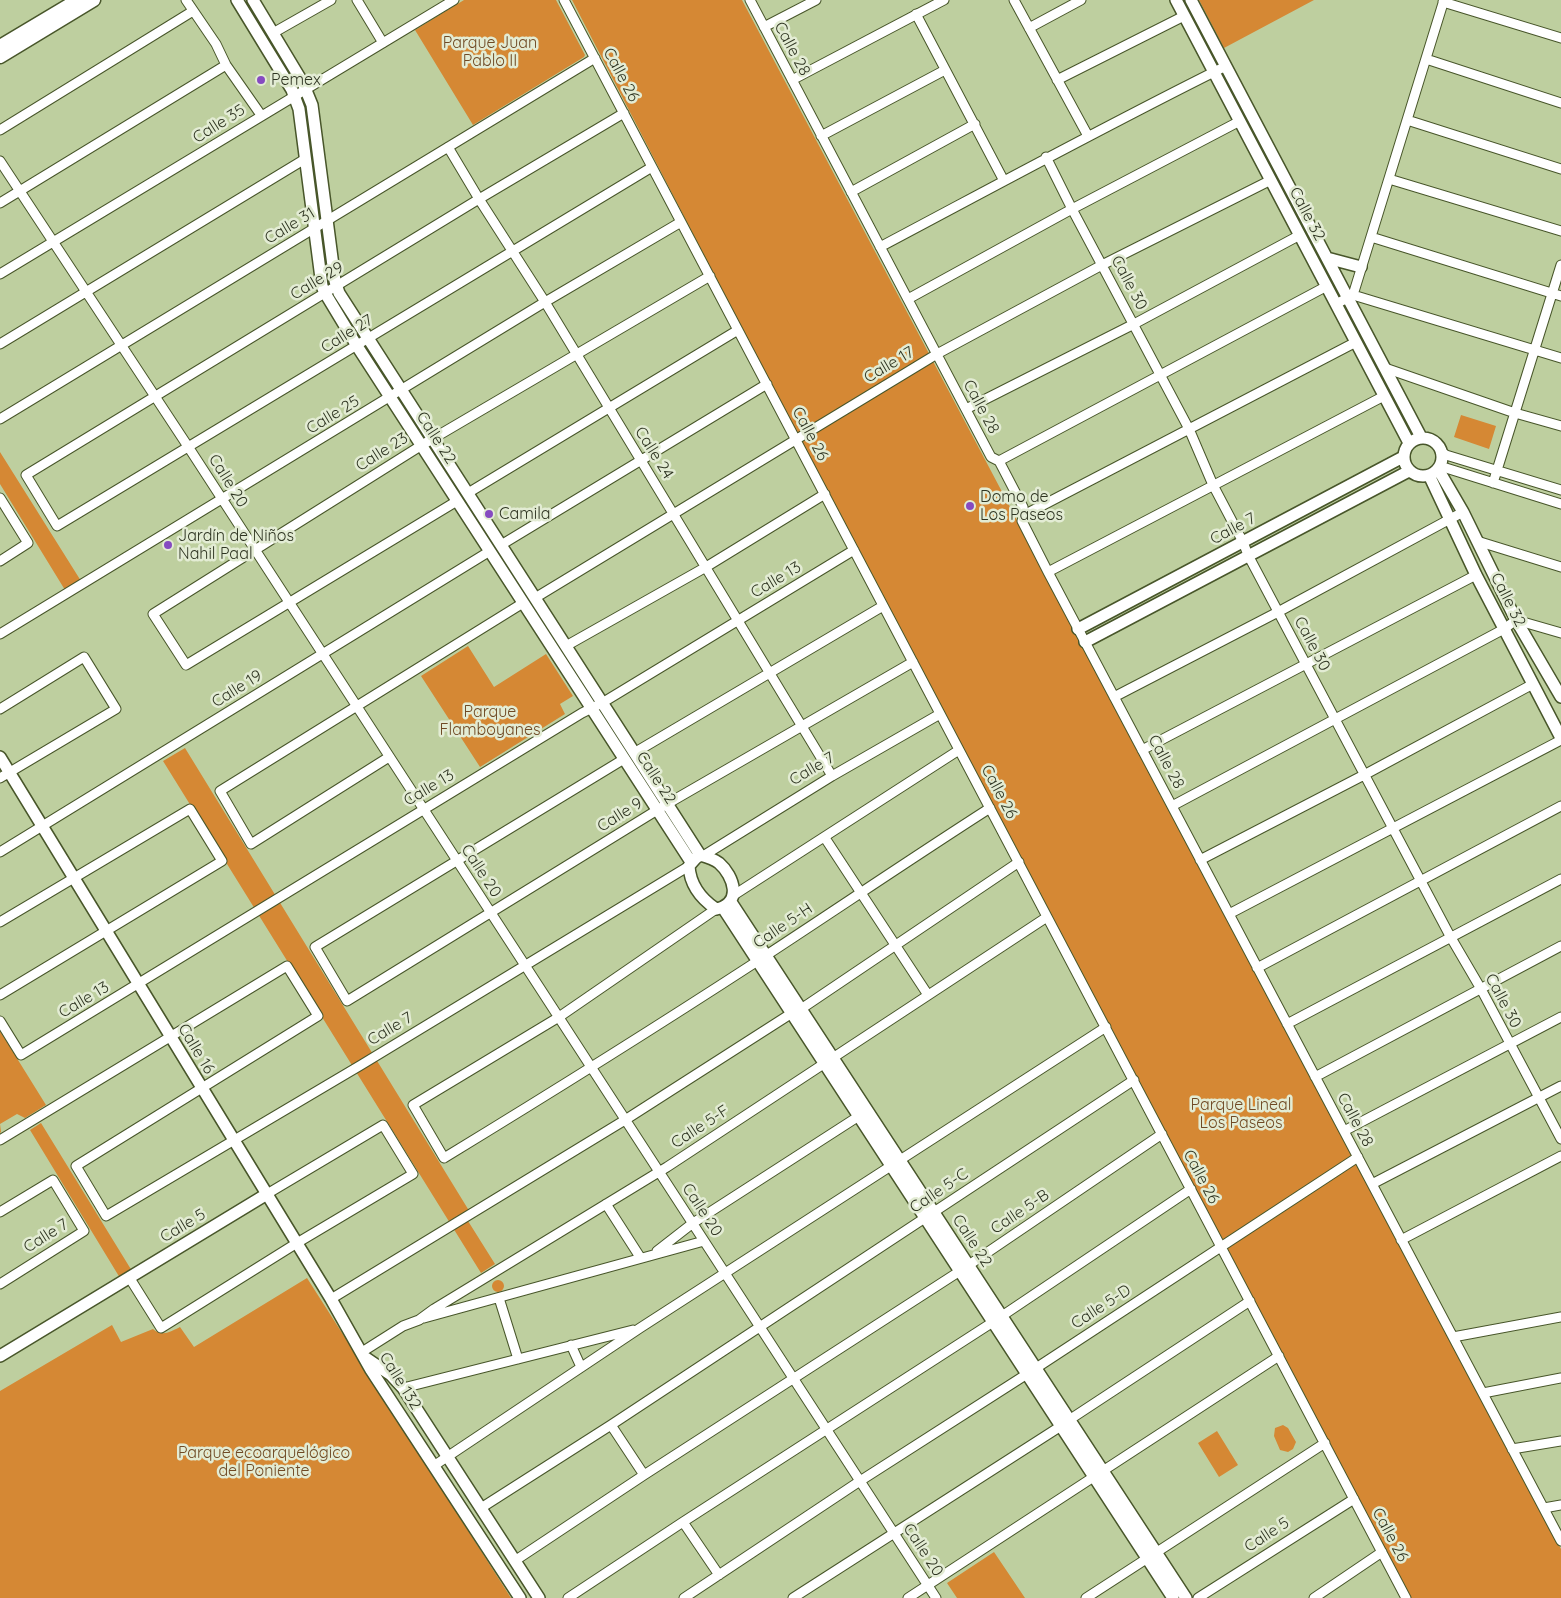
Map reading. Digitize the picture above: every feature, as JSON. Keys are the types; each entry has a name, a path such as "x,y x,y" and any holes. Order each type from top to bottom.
{"main road":[{"path":"0,46 77,0"},
{"path":"0,57 94,0"}],"street":[{"path":"186,0 216,44 226,65 261,115"},
{"name":"Calle 22","path":"238,0 294,96 299,109 322,286 325,293 357,346 523,603 597,706 696,860"},
{"name":"Calle 22","path":"253,0 306,90 312,104 335,281 339,293 566,646 597,706"},
{"path":"273,33 330,0"},
{"path":"357,0 384,43"},
{"name":"Calle 35","path":"0,274 454,0"},
{"name":"Calle 26","path":"564,0 1406,1598"},
{"name":"Calle 28","path":"750,0 991,457 999,461 1023,507 1024,515 1022,521 1078,630 1561,1541"},
{"path":"764,27 816,0"},
{"path":"792,80 944,0"},
{"path":"1014,0 1088,136"},
{"path":"1029,28 1081,0"},
{"name":"Calle 32","path":"1176,0 1409,443"},
{"name":"Calle 32","path":"1191,0 1327,258 1350,296 1421,437"},
{"path":"1336,304 1350,296 1361,267 1444,1 1561,38"},
{"path":"0,130 193,12"},
{"path":"916,14 1004,182"},
{"path":"1057,80 1184,16"},
{"name":"Calle 31","path":"0,419 595,58"},
{"path":"1426,59 1561,103"},
{"path":"0,203 226,65"},
{"path":"880,247 1088,136 1226,66"},
{"path":"821,136 945,70"},
{"name":"Calle 29","path":"57,526 26,475 479,199 624,113"},
{"path":"1407,120 1561,169"},
{"path":"908,299 1072,209 1240,121"},
{"path":"851,192 975,124"},
{"name":"Calle 24","path":"448,147 674,513 832,776"},
{"name":"Calle 30","path":"1046,158 1188,429 1213,485 1248,555 1450,936 1481,989 1561,1139"},
{"path":"0,344 305,159"},
{"name":"Calle 20","path":"0,161 189,448 936,1598"},
{"name":"Calle 27","path":"57,526 652,167"},
{"path":"1388,179 1561,232"},
{"name":"Calle 17","path":"535,598 937,354 1102,265 1271,180"},
{"name":"Calle 25","path":"0,634 222,501 545,302 681,222"},
{"path":"966,409 1134,324 1300,235"},
{"path":"1370,237 1556,295"},
{"path":"1327,258 1361,267"},
{"path":"1493,483 1534,350 1556,295 1561,265"},
{"name":"Calle 23","path":"289,603 186,665 153,614 422,445 710,276"},
{"path":"999,461 1327,286"},
{"path":"1350,296 1561,358"},
{"path":"468,494 738,330"},
{"path":"1024,515 1356,342"},
{"path":"1385,368 1515,413 1561,426"},
{"path":"501,545 767,384"},
{"path":"1048,572 1384,396"},
{"path":"1561,490 1446,455 1434,440 1421,437 1414,439 1404,451 1403,458 1409,471 1418,476 1446,468 1561,504"},
{"path":"1435,471 1442,460 1442,452"},
{"name":"Calle 7","path":"1078,630 1403,458"},
{"name":"Calle 7","path":"1085,642 1409,471"},
{"name":"Calle 32","path":"1435,471 1463,512 1516,620 1561,697"},
{"name":"Calle 32","path":"1435,471 1450,520 1476,575 1561,739"},
{"path":"566,646 706,567 825,494"},
{"path":"0,498 28,543 0,561"},
{"path":"289,603 457,501"},
{"path":"1114,697 1278,612 1463,512"},
{"path":"1478,541 1561,567"},
{"name":"Calle 13","path":"0,1021 21,1056 584,712 597,706 854,550"},
{"name":"Calle 19","path":"0,852 490,552"},
{"path":"1142,750 1476,575"},
{"path":"389,758 251,844 220,791 523,603"},
{"path":"457,861 629,756 883,606"},
{"path":"1172,806 1504,629 1516,620 1561,633"},
{"path":"0,709 84,657 116,709 5,775"},
{"name":"Calle 9","path":"457,861 315,948 347,1001 662,807 913,662"},
{"path":"1200,860 1533,684"},
{"name":"Calle 7","path":"201,1088 76,1166 106,1216 234,1142 525,966 832,776 940,714"},
{"path":"1229,914 1561,739"},
{"path":"558,1017 824,838 959,750"},
{"name":"Calle 16","path":"0,758 5,775 42,826 363,1354"},
{"path":"1257,968 1561,806"},
{"name":"Calle 5-H","path":"558,1017 413,1105 444,1158 591,1068 990,808"},
{"path":"0,922 190,809 222,861 0,995"},
{"path":"824,838 928,995"},
{"path":"696,860 718,862 725,870 730,878 726,904 708,904 697,892 689,876 696,860"},
{"path":"331,1299 626,1120 796,1011 1019,862"},
{"path":"1287,1024 1450,936 1561,879"},
{"name":"Calle 22","path":"726,904 1152,1556 1186,1598"},
{"name":"Calle 5-F","path":"363,1354 403,1326 419,1320 659,1172 1048,916"},
{"path":"1315,1077 1561,946"},
{"path":"0,1140 287,966 318,1016 201,1088"},
{"path":"1344,1131 1561,1017"},
{"path":"434,1465 640,1328 1106,1028"},
{"name":"Calle 22","path":"829,1060 859,1116 896,1164"},
{"name":"Calle 5-C","path":"482,1508 1134,1080"},
{"path":"1372,1184 1561,1086"},
{"path":"653,1254 692,1223 859,1116"},
{"name":"Calle 5","path":"0,1356 383,1126 413,1174 297,1243"},
{"name":"Calle 5-B","path":"516,1560 964,1268 1162,1134"},
{"path":"1401,1240 1561,1156"},
{"name":"Calle 5-D","path":"684,1598 860,1481 1358,1158"},
{"name":"Calle 7","path":"0,1212 52,1180 84,1231 0,1284"},
{"path":"568,1598 997,1319 1191,1189"},
{"path":"606,1204 640,1257"},
{"path":"419,1320 640,1257 704,1241"},
{"path":"129,1277 161,1328 297,1243"},
{"path":"499,1298 518,1359"},
{"path":"794,1598 1250,1301"},
{"path":"1453,1337 1561,1317"},
{"path":"403,1388 640,1328"},
{"path":"571,1345 581,1367"},
{"name":"Calle 132","path":"363,1354 391,1375 403,1388 540,1598"},
{"name":"Calle 132","path":"363,1354 380,1384 520,1598"},
{"path":"908,1598 1279,1356"},
{"path":"1483,1394 1561,1378"},
{"path":"611,1425 644,1475"},
{"path":"1512,1449 1561,1441"},
{"path":"1086,1598 1325,1444"},
{"name":"Calle 5","path":"1198,1598 1354,1498"},
{"path":"1544,1508 1561,1505"},
{"path":"683,1522 719,1575"},
{"path":"1314,1598 1382,1552"},
{"name":"Calle 22","path":"1152,1556 1173,1598"}],"green space":[{"name":"Parque Juan Pablo II","path":"464,0 556,0 585,55 473,125 415,30"},
{"name":"Parque Lineal Los Paseos","path":"572,0 742,0 1561,1549 1561,1598 1410,1598 1228,1251 1185,1177"},
{"path":"1199,0 1314,0 1224,48"},
{"path":"1461,415 1496,426 1489,449 1454,437"},
{"path":"0,452 81,581 65,590 0,484"},
{"name":"Parque Flamboyanes","path":"468,646 494,687 546,654 573,696 560,704 565,714 480,767 421,676"},
{"path":"185,748 468,1209 468,1221 495,1264 481,1273 163,761"},
{"path":"0,1031 46,1105 25,1118 17,1114 0,1124"},
{"path":"41,1123 132,1271 120,1278 30,1130"},
{"name":"Parque ecoarquelógico del Poniente","path":"307,1278 511,1598 0,1598 0,1391 112,1325 121,1342 153,1329 163,1333 180,1327 194,1347"},
{"path":"500,1280 503,1281 503,1291 496,1292 493,1291 492,1284 493,1281"},
{"path":"1283,1425 1288,1428 1296,1442 1293,1449 1288,1452 1280,1450 1274,1436 1275,1428"},
{"path":"1217,1431 1238,1465 1219,1477 1198,1443"},
{"path":"994,1552 1025,1598 957,1598 947,1583"}],"place":[{"name":"Pemex","path":"261,80"},
{"name":"Domo de Los Paseos","path":"970,506"},
{"name":"Camila","path":"489,514"},
{"name":"Jardín de Niños Nahil Paal","path":"168,545"}]}
